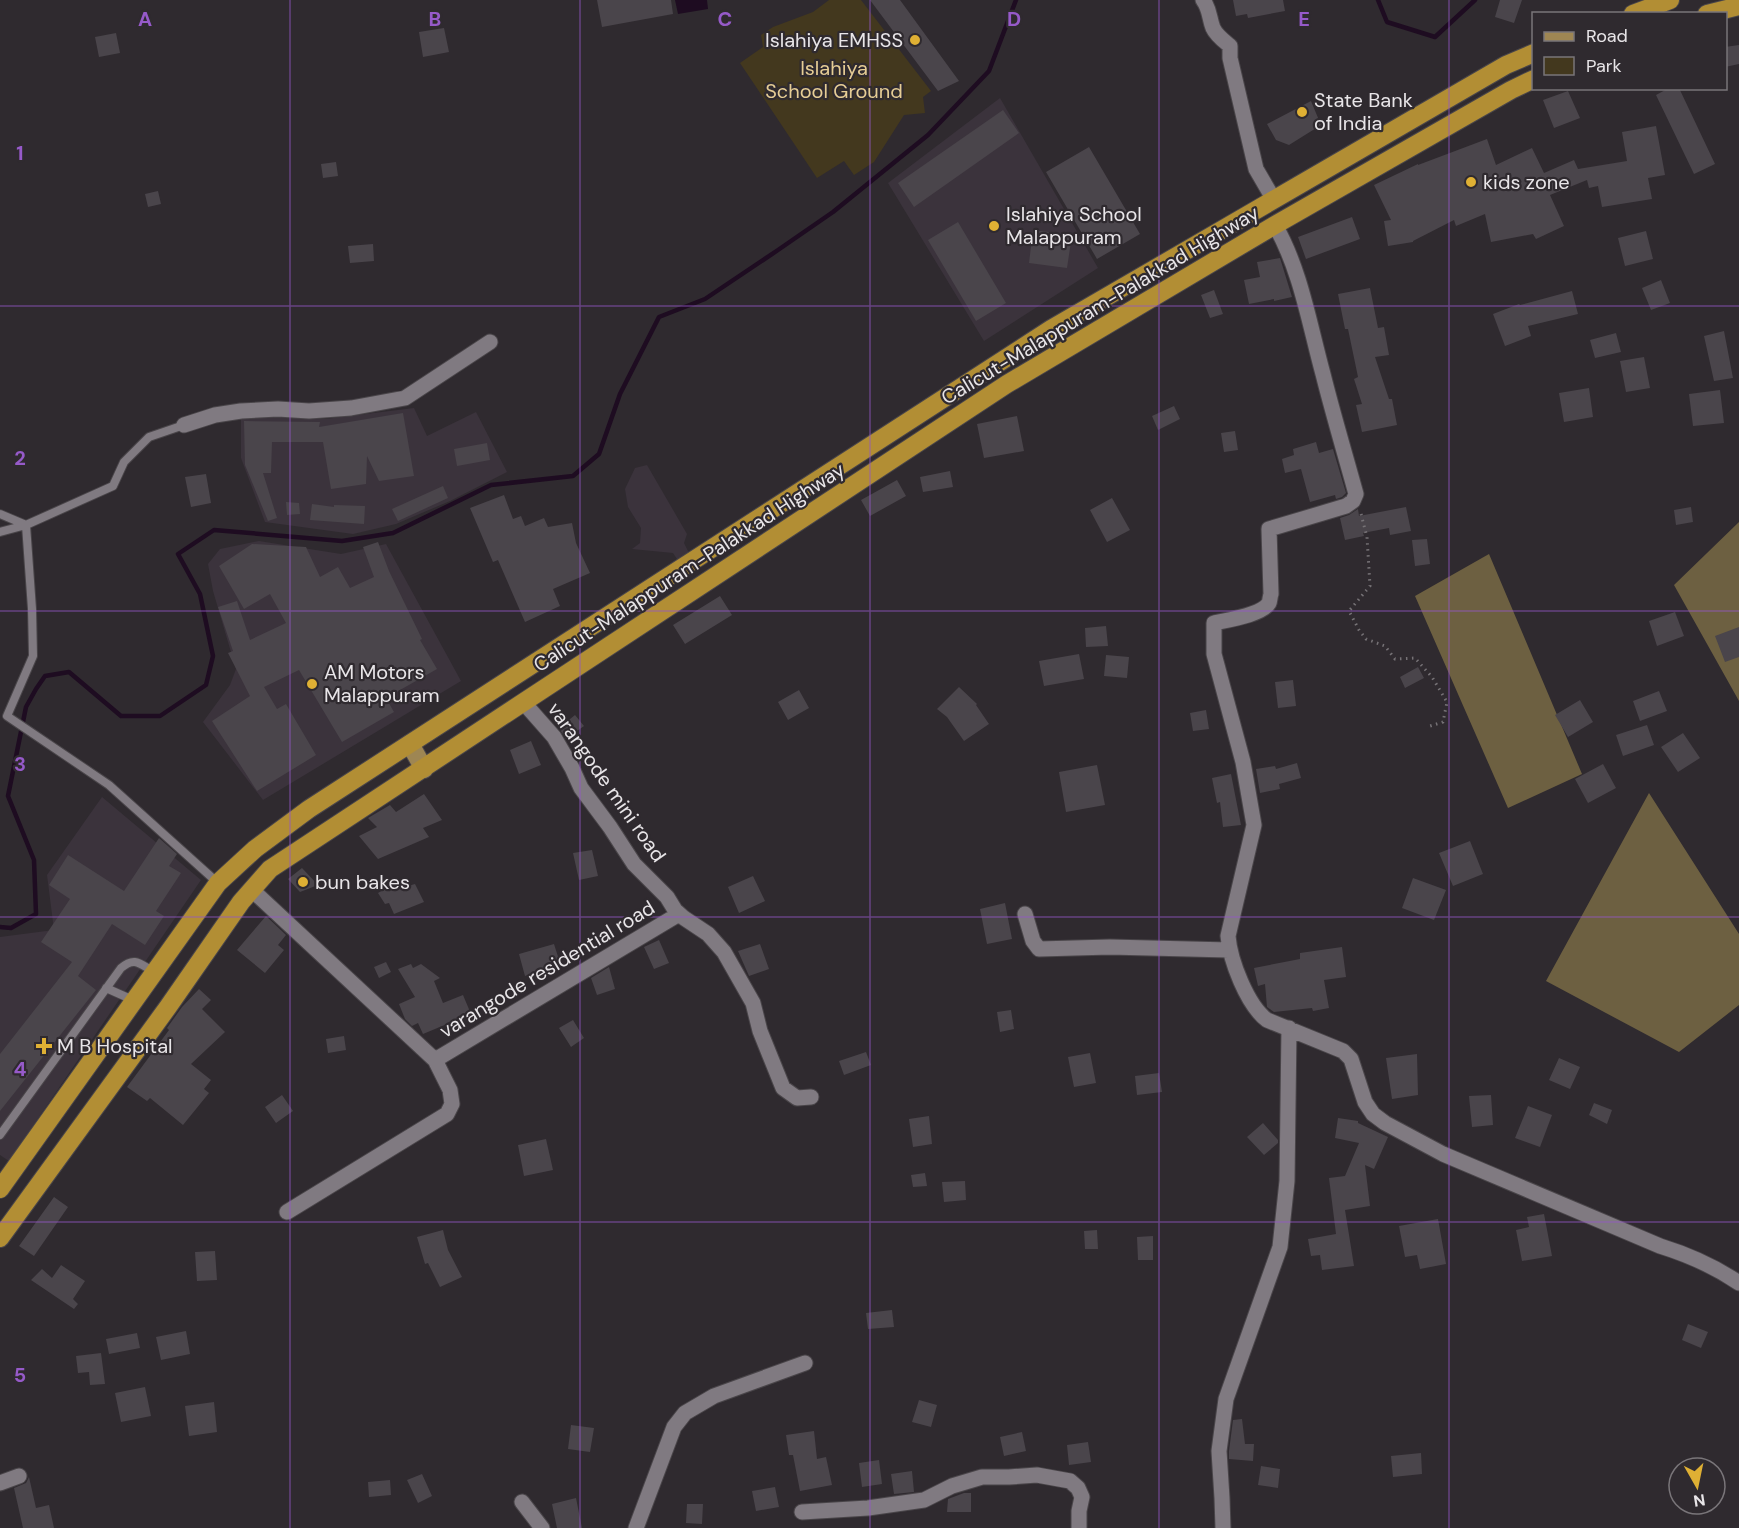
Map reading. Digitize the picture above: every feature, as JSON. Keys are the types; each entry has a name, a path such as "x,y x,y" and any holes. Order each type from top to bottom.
{"highway":[{"path":"1638,12 1670,0"},
{"path":"1715,12 1739,6"},
{"name":"Calicut-Malappuram-Palakkad Highway","path":"2,1182 218,883 255,849 309,809 1051,329 1506,65 1532,53"},
{"name":"Calicut-Malappuram-Palakkad Highway","path":"0,1238 168,1007 241,902 270,869 1007,384 1275,225 1532,80"},
{"path":"138,995 168,1007"}],"main road":[{"path":"410,744 424,769"}],"street":[{"path":"1203,0 1207,4 1213,29 1230,46 1230,58 1256,169 1274,200"},
{"path":"1275,225 1286,244 1301,286 1356,494 1347,506 1269,529 1271,594 1269,603 1262,609 1214,623 1214,654 1243,762 1254,825 1227,936 1235,968 1257,1012 1267,1020 1343,1051 1351,1059 1365,1102 1372,1114 1384,1123 1443,1154 1660,1246 1692,1256 1739,1283"},
{"path":"184,425 215,415 241,411 278,409 309,411 351,408 405,398 490,342"},
{"name":"varangode mini road","path":"524,703 554,737 581,788 610,826 634,864 667,897 679,914 708,934 724,952 753,1003 760,1031 783,1088 797,1098 812,1097"},
{"name":"varangode residential road","path":"251,889 435,1060 679,914"},
{"path":"1025,914 1033,942 1039,949 1110,947 1229,950"},
{"path":"1223,1528 1218,1451 1226,1399 1280,1247 1287,1181 1289,1028"},
{"path":"287,1212 447,1114 452,1104 450,1090 435,1060"},
{"path":"636,1528 674,1427 685,1413 714,1396 805,1362"},
{"path":"802,1512 868,1508 924,1500 952,1486 982,1477 1037,1475 1070,1481 1078,1488 1082,1497 1079,1528"},
{"path":"0,1483 19,1476"},
{"path":"522,1503 543,1528"}],"lane":[{"path":"0,532 26,525 113,486 124,462 149,437 184,425"},
{"path":"0,514 26,525"},
{"path":"26,525 33,656 6,716 109,785 218,883"},
{"path":"0,1135 120,968 129,962 136,962 154,972"},
{"path":"106,988 138,995"}],"path":[{"path":"1356,494 1367,537 1370,586 1349,610 1366,639 1385,646 1395,659 1415,658 1432,677 1447,702 1443,722 1427,727"}],"shaded area":[{"path":"675,0 707,0 708,9 678,14"},
{"name":"Islahiya School Malappuram","path":"1000,98 1098,268 984,341 888,183"},
{"path":"414,408 427,436 476,412 507,472 450,501 396,524 353,534 265,522 241,458 241,416 325,419"},
{"path":"647,465 687,534 684,543 691,557 679,562 673,553 632,549 640,543 641,528 628,507 625,489 635,468"},
{"path":"1739,522 1739,701 1674,585"},
{"path":"259,541 341,554 386,544 461,681 263,800 203,722 230,685 236,669 213,591 208,564 220,549"},
{"path":"1489,554 1582,774 1508,808 1415,596"},
{"path":"1649,793 1739,934 1739,1005 1679,1052 1546,981"},
{"name":"M B Hospital","path":"102,797 201,880 9,1161 0,1155 0,937 54,930 47,875"}],"green space":[{"name":"Islahiya School Ground","path":"829,0 861,0 931,91 923,97 925,113 904,115 874,162 854,175 844,161 817,178 740,63 763,47 761,35 773,27 813,12"}],"building":[{"path":"597,0 671,0 673,14 602,27"},
{"name":"Islahiya EMHSS","path":"870,0 900,0 959,81 938,91"},
{"path":"1233,0 1283,0 1285,11 1248,18 1247,14 1236,16"},
{"path":"1500,0 1522,0 1514,23 1495,17"},
{"path":"444,28 449,52 423,57 419,32"},
{"path":"116,33 120,53 99,57 95,37"},
{"path":"1739,45 1739,64 1727,67 1727,47"},
{"path":"1665,90 1680,90 1715,164 1694,174 1656,95"},
{"path":"1568,91 1580,118 1554,128 1543,100"},
{"name":"State Bank of India","path":"1311,101 1321,125 1289,145 1276,140 1267,124"},
{"path":"1003,110 1019,133 914,207 898,183"},
{"path":"1656,126 1665,175 1648,178 1652,199 1602,207 1598,186 1589,188 1587,180 1550,195 1564,226 1536,239 1533,234 1491,242 1485,214 1456,226 1454,220 1413,242 1388,246 1384,221 1391,220 1374,185 1418,164 1487,139 1496,165 1532,148 1544,173 1574,160 1578,169 1627,161 1622,132"},
{"path":"1089,147 1140,234 1097,259 1046,172"},
{"path":"336,162 338,176 323,178 321,164"},
{"path":"158,191 161,204 148,207 145,194"},
{"path":"1352,217 1360,239 1306,259 1298,237"},
{"path":"958,222 1006,303 976,321 928,240"},
{"path":"1033,230 1072,235 1067,268 1029,263"},
{"path":"1646,231 1653,259 1625,266 1618,238"},
{"path":"373,244 374,261 350,263 348,246"},
{"path":"1280,258 1292,297 1249,304 1244,280 1260,277 1257,262"},
{"path":"1661,280 1670,303 1651,310 1642,288"},
{"path":"1370,288 1378,328 1384,327 1389,355 1375,357 1389,399 1392,399 1397,425 1362,432 1356,405 1362,404 1354,379 1358,377 1338,294"},
{"path":"1214,290 1223,314 1210,318 1201,295"},
{"path":"1572,291 1578,314 1528,326 1531,336 1505,346 1493,314 1519,304"},
{"path":"1724,331 1733,378 1714,381 1704,336"},
{"path":"1616,333 1621,352 1595,358 1590,340"},
{"path":"1644,357 1650,388 1626,392 1620,361"},
{"path":"1589,388 1593,417 1564,422 1559,393"},
{"path":"1720,390 1724,423 1693,426 1689,394"},
{"path":"1174,406 1180,419 1158,430 1152,416"},
{"path":"403,413 414,476 379,481 367,456 366,484 331,489 323,442 272,442 271,473 263,473 277,518 268,521 245,465 244,421 320,422 319,427"},
{"path":"1017,416 1024,451 984,458 977,424"},
{"path":"1235,431 1238,450 1224,452 1221,433"},
{"path":"1316,442 1319,453 1333,449 1346,493 1342,497 1336,499 1335,495 1310,502 1301,469 1285,473 1282,459 1294,455 1293,449"},
{"path":"487,443 490,460 457,466 454,449"},
{"path":"950,471 953,487 923,492 920,477"},
{"path":"206,474 211,503 191,507 185,477"},
{"path":"897,480 906,496 870,516 861,500"},
{"path":"443,486 448,498 398,521 392,509"},
{"path":"504,495 513,519 521,516 525,526 544,518 548,527 572,523 576,543 590,573 553,589 560,606 525,622 498,560 493,562 470,508"},
{"path":"1112,498 1130,530 1107,542 1090,510"},
{"path":"286,502 299,503 300,514 287,515"},
{"path":"312,504 334,507 334,505 365,506 364,524 310,520"},
{"path":"1406,507 1411,531 1390,535 1389,528 1363,533 1364,536 1345,540 1340,518 1358,509 1359,516"},
{"path":"1691,507 1693,522 1676,525 1674,510"},
{"path":"1427,539 1430,564 1415,566 1412,540"},
{"path":"378,542 389,571 422,639 420,640 437,669 386,698 394,712 342,742 299,670 264,687 277,709 286,704 316,755 257,791 212,721 250,696 228,653 233,651 218,607 237,601 250,640 286,623 270,594 244,609 219,566 252,544 306,547 320,577 338,567 350,588 374,577 363,547"},
{"path":"720,596 732,615 685,644 673,625"},
{"path":"1675,612 1684,636 1657,646 1649,621"},
{"path":"1106,626 1108,646 1086,647 1085,628"},
{"path":"1739,627 1739,657 1725,662 1715,636"},
{"path":"1079,654 1084,679 1044,686 1039,661"},
{"path":"1106,655 1129,657 1127,678 1104,676"},
{"path":"1418,667 1424,678 1405,688 1400,677"},
{"path":"1293,680 1296,706 1278,708 1275,682"},
{"path":"959,687 977,704 989,724 964,741 947,717 937,709"},
{"path":"799,690 809,708 788,720 778,702"},
{"path":"1659,691 1667,711 1640,721 1633,701"},
{"path":"1580,700 1593,722 1568,737 1555,715"},
{"path":"1206,710 1209,729 1193,731 1190,713"},
{"path":"575,715 584,726 566,739 559,728"},
{"path":"1647,725 1654,745 1623,756 1616,735"},
{"path":"1683,733 1700,758 1678,772 1661,747"},
{"path":"531,741 541,765 519,774 510,750"},
{"path":"1297,763 1301,778 1279,784 1280,789 1260,793 1256,769 1275,766 1276,769"},
{"path":"1603,764 1616,788 1588,803 1575,779"},
{"path":"1097,765 1105,805 1066,812 1059,772"},
{"path":"1231,774 1241,825 1223,827 1220,802 1217,803 1212,778"},
{"path":"424,794 442,820 423,828 429,837 378,859 359,836 377,827 368,818 390,805 396,812"},
{"path":"159,838 177,854 169,866 181,873 156,911 164,916 145,945 112,924 78,976 96,990 0,1111 0,1054 72,962 41,942 70,899 49,885 68,855 124,891"},
{"path":"1470,841 1483,874 1453,886 1439,853"},
{"path":"592,850 598,876 579,880 573,853"},
{"name":"bun bakes","path":"302,868 318,885 300,892 288,879"},
{"path":"753,876 765,901 739,913 728,887"},
{"path":"402,878 408,886 415,884 424,902 394,914 389,903 385,904 378,893"},
{"path":"1413,878 1446,890 1434,920 1402,908"},
{"path":"1005,903 1012,939 987,944 980,909"},
{"path":"266,916 286,935 278,945 284,950 265,973 237,950"},
{"path":"659,940 669,963 654,969 644,947"},
{"path":"554,944 561,966 525,976 519,954"},
{"path":"760,944 769,969 749,976 738,951"},
{"path":"1342,947 1346,977 1324,980 1329,1008 1313,1011 1312,1008 1274,1012 1267,1007 1265,984 1258,986 1254,968 1300,959 1300,953"},
{"path":"386,962 391,972 379,978 374,967"},
{"path":"411,964 413,968 421,964 440,978 434,981 443,1003 463,995 471,1014 423,1034 418,1023 412,1026 405,1019 399,1004 415,997 398,969"},
{"path":"609,967 615,989 597,995 591,978"},
{"path":"199,989 211,1000 202,1009 225,1032 191,1064 211,1080 204,1089 209,1093 183,1125 150,1098 147,1101 127,1087 169,1030 167,1028 182,1007"},
{"path":"1011,1010 1014,1029 1000,1032 997,1012"},
{"path":"573,1020 584,1038 571,1047 559,1028"},
{"path":"344,1036 346,1050 328,1053 326,1039"},
{"path":"866,1052 871,1065 844,1075 839,1061"},
{"path":"1090,1053 1096,1083 1074,1087 1068,1057"},
{"path":"1417,1054 1418,1095 1392,1099 1386,1058"},
{"path":"1559,1058 1580,1067 1570,1089 1549,1080"},
{"path":"1159,1073 1162,1092 1137,1095 1135,1076"},
{"path":"282,1095 293,1111 276,1123 265,1107"},
{"path":"1491,1095 1493,1125 1472,1127 1469,1096"},
{"path":"1594,1103 1612,1110 1607,1124 1589,1115"},
{"path":"1528,1106 1552,1115 1540,1147 1515,1138"},
{"path":"929,1116 932,1144 913,1147 909,1119"},
{"path":"1338,1118 1358,1121 1388,1137 1374,1169 1365,1165 1370,1206 1345,1210 1354,1266 1322,1270 1320,1255 1311,1256 1308,1239 1336,1234 1329,1178 1345,1176 1359,1143 1335,1138"},
{"path":"1263,1123 1278,1140 1278,1143 1264,1155 1247,1137"},
{"path":"546,1139 553,1170 524,1176 518,1145"},
{"path":"925,1173 927,1186 913,1187 911,1175"},
{"path":"965,1181 966,1200 944,1202 942,1182"},
{"path":"54,1197 68,1207 34,1256 19,1246"},
{"path":"1544,1214 1552,1256 1522,1261 1516,1230 1529,1227 1527,1217"},
{"path":"1438,1219 1446,1264 1420,1269 1417,1255 1405,1257 1399,1226"},
{"path":"443,1230 448,1250 462,1277 440,1287 428,1263 425,1264 417,1237"},
{"path":"1097,1230 1098,1249 1085,1249 1084,1231"},
{"path":"1153,1236 1153,1260 1138,1260 1137,1237"},
{"path":"215,1251 217,1280 197,1281 195,1252"},
{"path":"61,1265 85,1281 73,1299 78,1304 74,1309 31,1280 42,1269 52,1278"},
{"path":"892,1310 894,1327 868,1329 866,1313"},
{"path":"1688,1324 1708,1332 1701,1348 1682,1340"},
{"path":"186,1331 190,1354 161,1360 156,1337"},
{"path":"137,1333 140,1348 109,1354 106,1339"},
{"path":"101,1353 105,1384 90,1385 89,1372 78,1373 76,1356"},
{"path":"145,1387 151,1416 121,1422 115,1393"},
{"path":"919,1400 937,1405 931,1427 912,1422"},
{"path":"214,1402 217,1432 189,1436 185,1406"},
{"path":"1242,1419 1245,1444 1254,1444 1253,1461 1229,1459 1233,1420"},
{"path":"571,1425 594,1428 590,1452 568,1449"},
{"path":"814,1431 817,1459 826,1457 832,1485 800,1491 793,1455 789,1455 786,1435"},
{"path":"1022,1432 1026,1451 1004,1456 1000,1437"},
{"path":"1088,1442 1091,1462 1069,1465 1067,1445"},
{"path":"1421,1453 1422,1474 1393,1477 1391,1456"},
{"path":"879,1460 882,1484 862,1487 859,1463"},
{"path":"1261,1466 1280,1469 1278,1488 1258,1485"},
{"path":"912,1471 914,1492 894,1494 891,1474"},
{"path":"422,1474 432,1496 418,1503 407,1480"},
{"path":"29,1477 36,1508 49,1505 54,1528 23,1528 14,1488 26,1483"},
{"path":"390,1480 391,1495 369,1497 368,1482"},
{"path":"775,1487 779,1507 756,1511 752,1491"},
{"path":"971,1493 971,1512 947,1512 948,1499"},
{"path":"576,1498 582,1528 557,1528 552,1504"},
{"path":"687,1504 703,1504 702,1524 686,1523"}],"waterway":[{"path":"0,927 11,928 36,914 34,860 8,796 26,707 45,676 69,672 121,716 160,716 206,685 213,656 200,594 178,554 214,530 342,541 393,533 491,485 573,476 599,454 620,394 659,317 705,299 778,250 833,212 928,135 989,71 1016,0"},
{"path":"1378,0 1387,22 1435,37 1475,0"}],"place":[{"name":"Islahiya EMHSS","path":"915,40"},
{"name":"State Bank of India","path":"1302,112"},
{"name":"kids zone","path":"1471,182"},
{"name":"Islahiya School Malappuram","path":"994,226"},
{"name":"AM Motors Malappuram","path":"312,684"},
{"name":"bun bakes","path":"303,882"},
{"name":"M B Hospital","path":"44,1046"}]}
